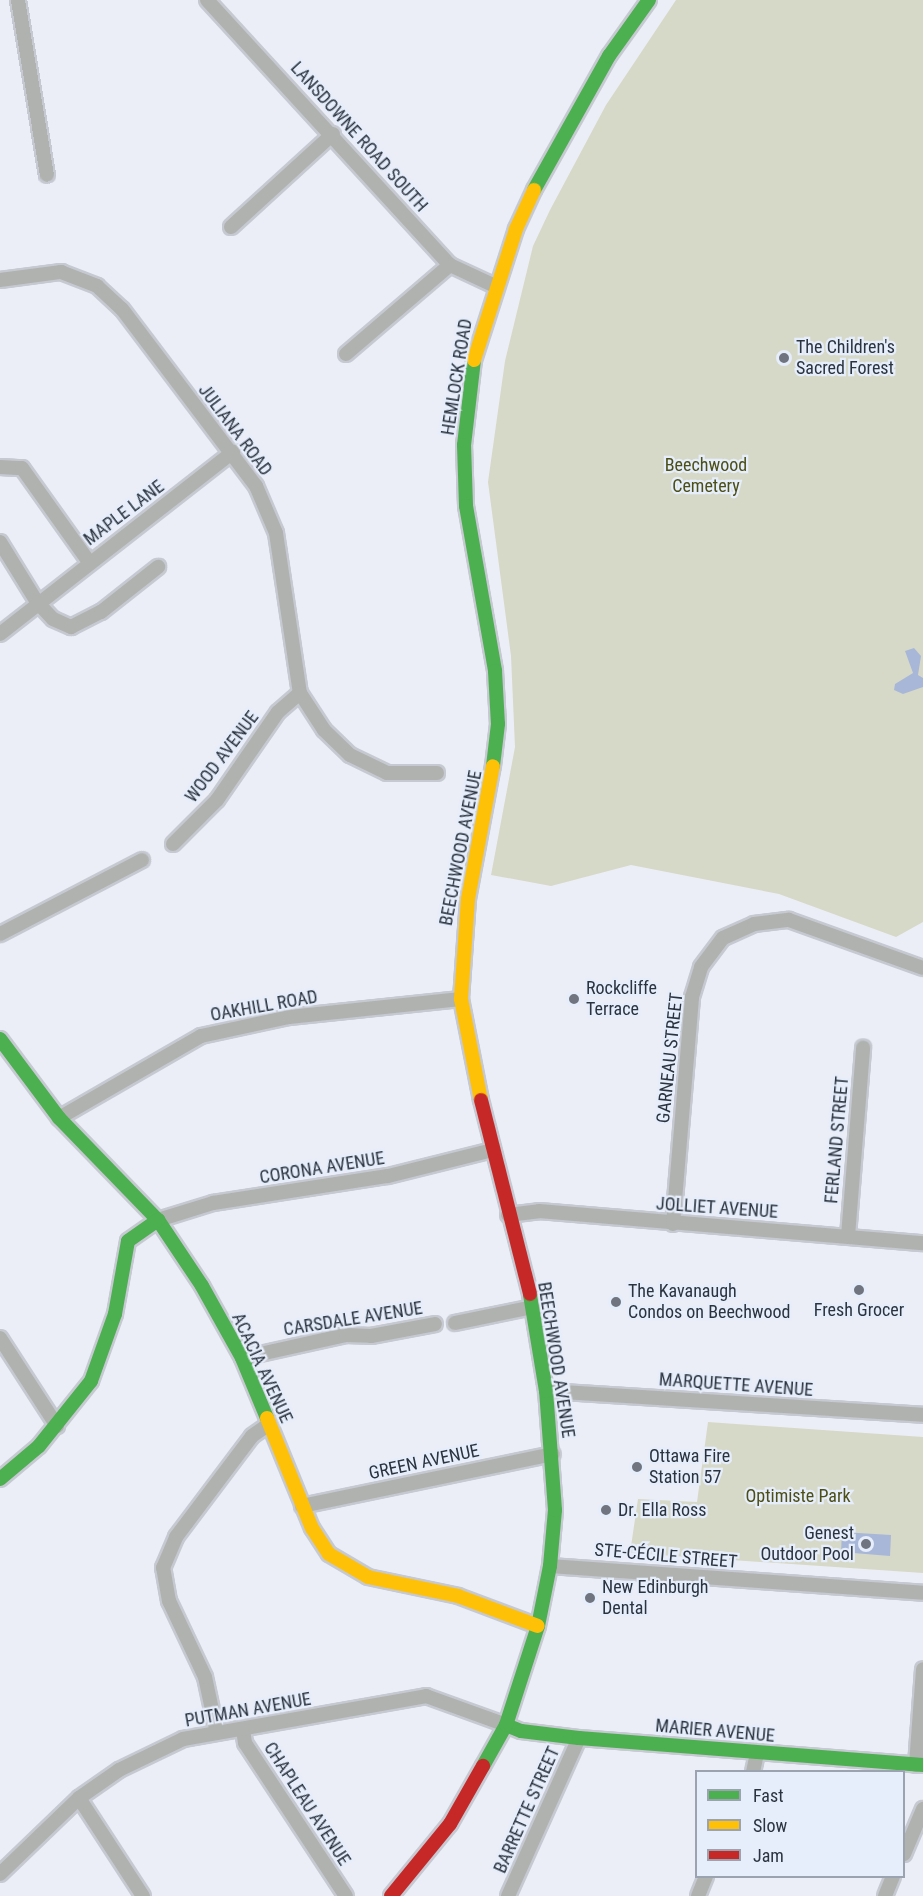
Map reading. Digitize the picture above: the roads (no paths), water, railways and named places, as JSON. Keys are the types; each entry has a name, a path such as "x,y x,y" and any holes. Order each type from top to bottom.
{"main road":[{"name":"HEMLOCK ROAD","path":"496,762 495,671 466,506 464,445 477,341 493,285 539,180 609,56 650,0"},
{"name":"BEECHWOOD AVENUE","path":"392,1896 450,1824 506,1725 538,1626 550,1566 555,1510 553,1454 533,1307 465,1037 461,999 468,899 496,762"},
{"name":"ACACIA AVENUE","path":"0,1039 58,1118 158,1220 242,1358 302,1506 329,1554 353,1571 458,1596 538,1626"},
{"path":"0,1479 57,1426 76,1403 101,1359 115,1314 128,1241 158,1220"},
{"name":"MARIER AVENUE","path":"506,1725 521,1731 579,1738 920,1765"}],"street":[{"path":"18,0 47,175"},
{"name":"LANSDOWNE ROAD SOUTH","path":"207,0 333,134 450,265 493,285"},
{"path":"231,227 333,134"},
{"path":"346,354 450,265"},
{"name":"JULIANA ROAD","path":"0,280 61,272 97,286 122,309 233,452 256,486 276,532 300,693 324,730 350,755 387,773 437,773"},
{"name":"MAPLE LANE","path":"0,634 37,602 233,452"},
{"path":"0,467 22,468 89,562"},
{"path":"0,542 37,602 53,620 71,627 100,612 158,567"},
{"name":"WOOD AVENUE","path":"173,844 217,800 278,712 300,693"},
{"path":"0,934 142,860"},
{"name":"GARNEAU STREET","path":"673,1224 692,997 701,967 723,938 754,924 789,920 923,968"},
{"name":"OAKHILL ROAD","path":"58,1118 201,1036 289,1017 461,999"},
{"name":"FERLAND STREET","path":"848,1236 863,1048"},
{"name":"CORONA AVENUE","path":"158,1220 213,1203 388,1176 492,1150"},
{"name":"JOLLIET AVENUE","path":"508,1215 539,1211 673,1224 923,1243"},
{"path":"456,1323 533,1307"},
{"name":"CARSDALE AVENUE","path":"242,1358 346,1335 371,1336 435,1324"},
{"path":"0,1338 5,1355 57,1426"},
{"name":"MARQUETTE AVENUE","path":"546,1391 923,1415"},
{"path":"217,1733 206,1677 169,1601 163,1568 176,1537 252,1436 269,1424"},
{"name":"GREEN AVENUE","path":"302,1506 553,1454"},
{"name":"STE-CÉCILE STREET","path":"550,1566 923,1593"},
{"path":"920,1765 923,1669"},
{"name":"PUTMAN AVENUE","path":"0,1874 79,1798 119,1770 183,1739 426,1696 506,1725"},
{"name":"CHAPLEAU AVENUE","path":"243,1730 245,1743 346,1896"},
{"name":"BARRETTE STREET","path":"508,1896 579,1738"},
{"path":"754,1770 758,1753"},
{"path":"79,1798 143,1896"},
{"path":"905,1850 923,1809"},
{"path":"698,1896 705,1878"},
{"path":"885,1896 892,1878"}],"water":[{"path":"914,648 921,656 918,675 923,678 923,687 903,694 894,690 895,684 913,673 905,651"},
{"name":"Genest Outdoor Pool","path":"842,1532 891,1535 890,1556 841,1552"}],"place":[{"name":"The Children's Sacred Forest","path":"784,358"},
{"name":"Rockcliffe Terrace","path":"574,999"},
{"name":"Fresh Grocer","path":"859,1290"},
{"name":"The Kavanaugh Condos on Beechwood","path":"616,1302"},
{"name":"Ottawa Fire Station 57","path":"637,1467"},
{"name":"Dr. Ella Ross","path":"606,1510"},
{"name":"Genest Outdoor Pool","path":"866,1544"},
{"name":"New Edinburgh Dental","path":"590,1598"}],"park label":[{"name":"Beechwood Cemetery","path":"706,476"},
{"name":"Optimiste Park","path":"798,1496"}]}
